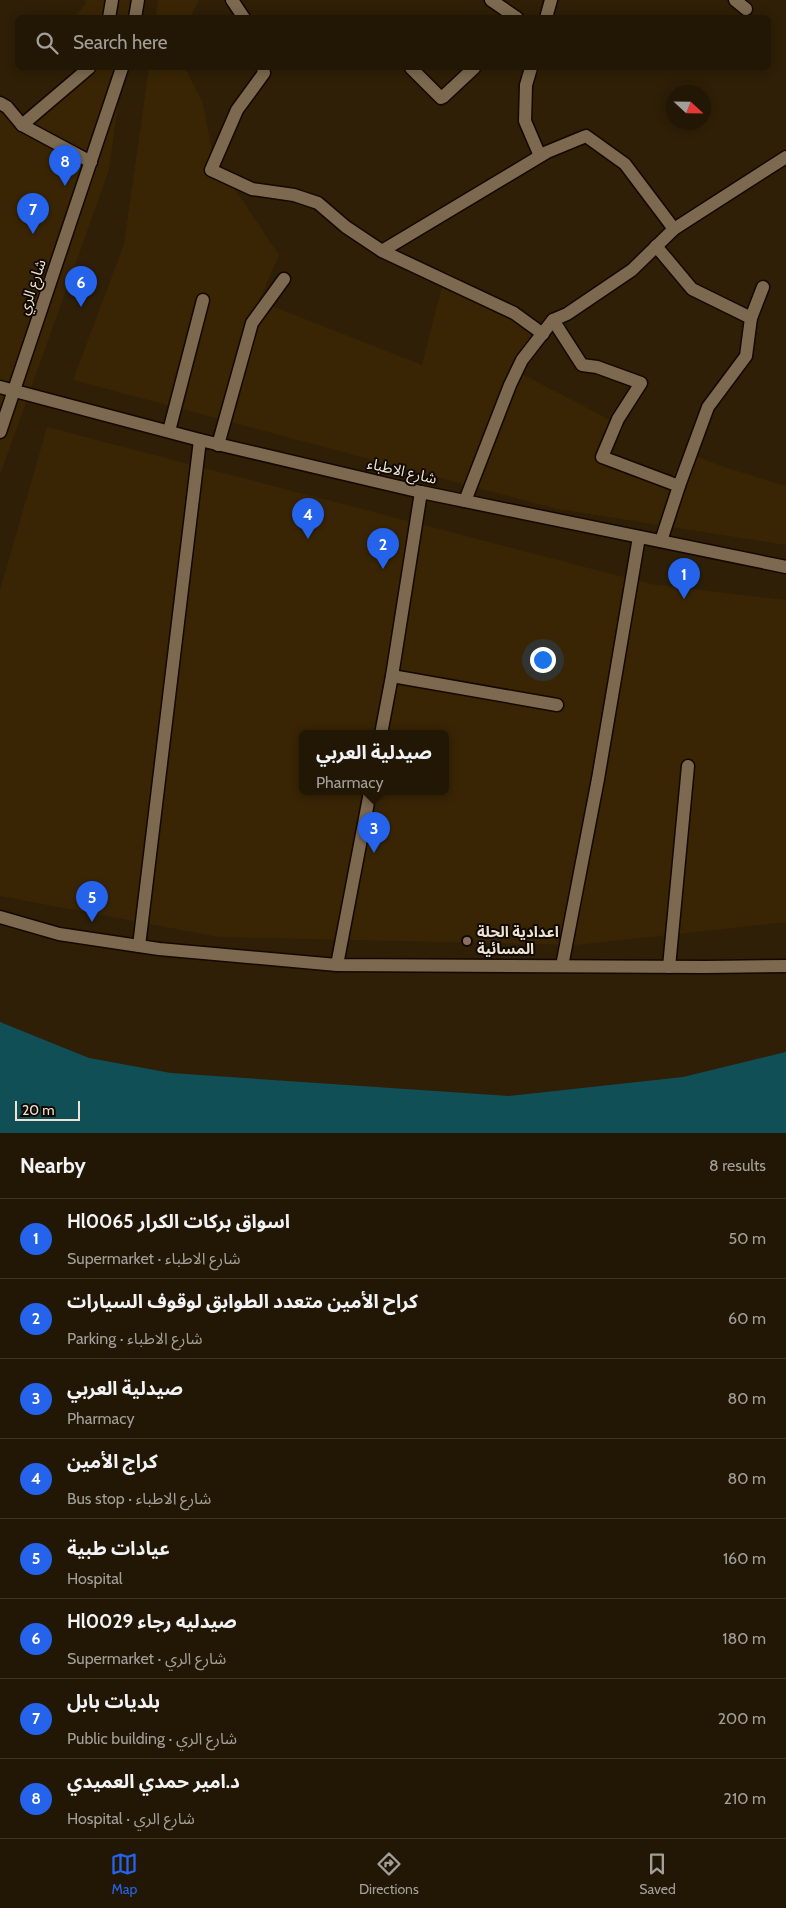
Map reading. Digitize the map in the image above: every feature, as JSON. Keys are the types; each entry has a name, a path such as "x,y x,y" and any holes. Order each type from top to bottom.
{"street":[{"path":"110,15 112,0"},
{"path":"136,15 138,0"},
{"path":"232,0 242,15"},
{"path":"492,0 512,15"},
{"path":"547,15 551,0"},
{"path":"735,0 746,9"},
{"path":"22,125 88,70"},
{"name":"شارع الري","path":"0,432 121,70"},
{"path":"263,70 264,73 237,110 211,170 252,189 294,194 318,203 346,227 382,251 514,312 543,334"},
{"path":"413,70 441,98 472,70"},
{"path":"530,70 526,85 525,121 540,156"},
{"path":"0,104 7,107 22,125 91,162"},
{"path":"382,251 540,156 586,136 625,164 674,229"},
{"path":"465,501 510,385 522,360 553,320 567,314 632,270 674,229 786,157"},
{"path":"656,246 692,288 751,318"},
{"path":"218,445 252,324 284,279"},
{"path":"661,542 708,407 746,356 751,318 763,287"},
{"path":"169,432 203,300"},
{"path":"553,320 582,365 597,367 641,383 618,419 602,457 679,486"},
{"name":"شارع الاطباء","path":"0,387 218,445 421,492 786,567"},
{"path":"140,946 200,440"},
{"path":"382,730 421,492"},
{"path":"562,966 598,779 639,537"},
{"path":"392,676 557,705"},
{"path":"669,967 688,766"},
{"path":"336,965 369,795"},
{"path":"0,917 59,934 140,946 336,965 786,966"}],"shaded area":[{"path":"84,0 133,0 130,15 76,15 86,3"},
{"path":"158,0 199,0 191,15 156,15"},
{"path":"77,70 123,70 109,170 0,475 0,109 30,126 82,78"},
{"path":"149,70 186,70 203,103 214,162 241,198 279,255 259,301 422,365 446,271 535,324 516,371 624,427 609,455 670,480 686,452 724,467 786,486 786,545 557,509 73,380 124,244"},
{"path":"47,427 650,584 786,600 786,922 576,945 219,937 0,896 0,590"}],"water":[{"path":"0,1022 89,1058 171,1073 509,1096 683,1077 786,1052 786,1133 0,1133"}],"place":[{"name":"د.امير حمدي العميدي","path":"65,186"},
{"name":"بلديات بابل","path":"33,234"},
{"name":"Hl0029 صيدليه رجاء","path":"81,307"},
{"name":"كراج الأمين","path":"308,539"},
{"name":"كراح الأمين متعدد الطوابق لوقوف السيارات","path":"383,569"},
{"name":"Hl0065 اسواق بركات الكرار","path":"684,599"},
{"name":"صيدلية العربي","path":"374,853"},
{"name":"عيادات طبية","path":"92,922"},
{"name":"اعدادية الحلة المسائية","path":"467,941"}]}
